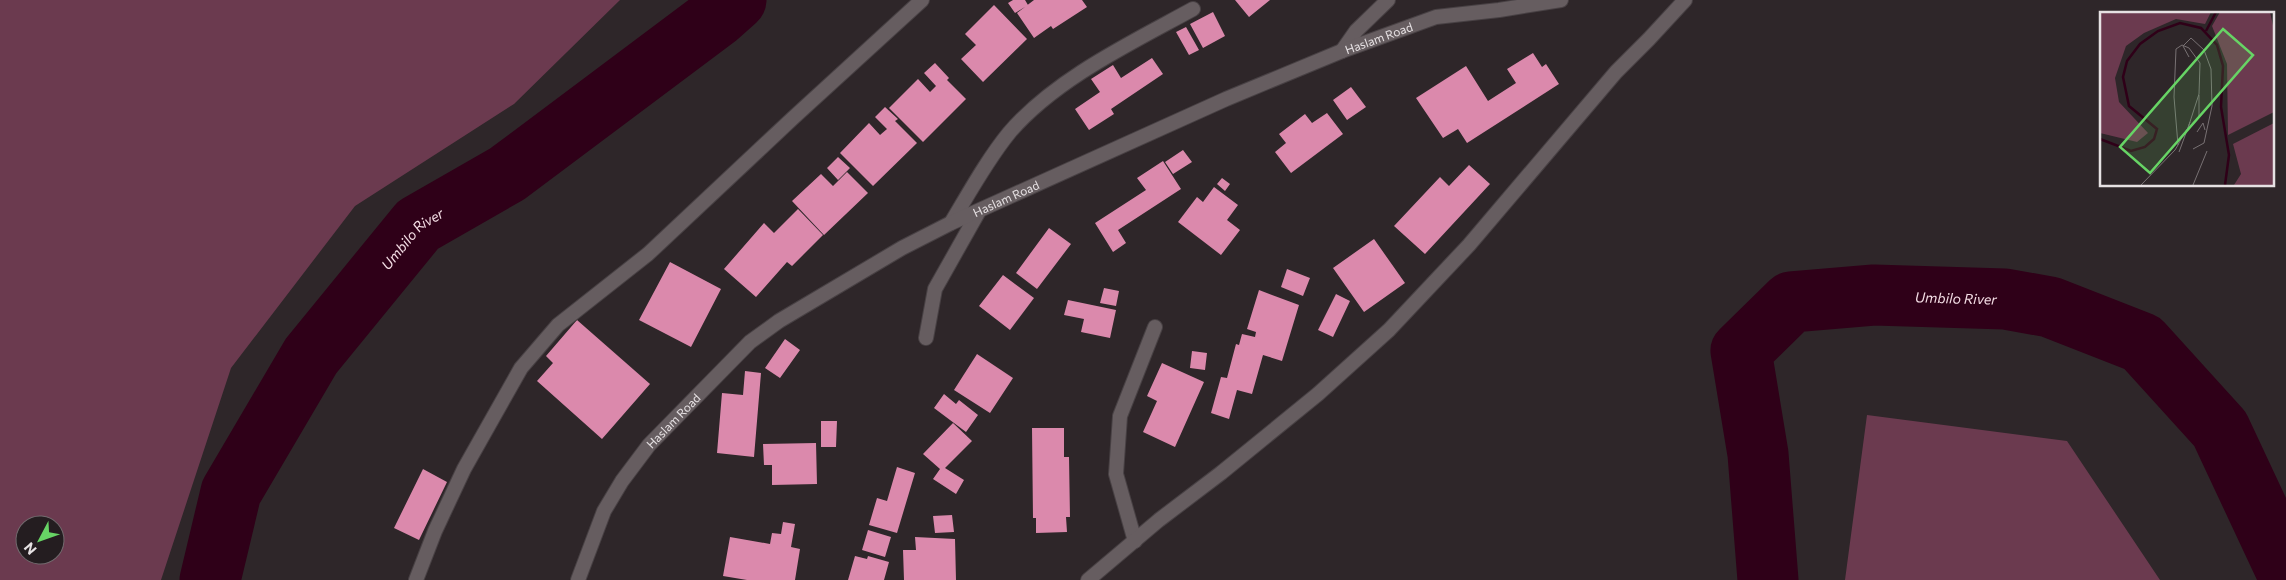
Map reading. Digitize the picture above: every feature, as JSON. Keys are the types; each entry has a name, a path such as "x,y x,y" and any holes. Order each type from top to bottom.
{"street":[{"path":"416,580 435,531 464,469 521,368 558,325 648,254 922,0"},
{"path":"1342,51 1356,30 1388,0"},
{"name":"Haslam Road","path":"578,580 604,511 622,481 649,445 750,342 779,321 893,253 951,223 1226,99 1342,51 1436,17 1499,10 1561,0"},
{"path":"1088,580 1318,394 1389,330 1469,245 1616,72 1685,0"},
{"path":"951,223 1010,133 1033,109 1058,89 1122,48 1193,9"},
{"path":"926,338 935,289 979,211"},
{"path":"1136,541 1116,474 1120,416 1155,327"}],"shaded area":[{"path":"0,0 620,0 514,104 355,206 231,368 161,580 0,580"},
{"path":"1867,415 2067,441 2160,580 1845,580"}],"building":[{"path":"1013,0 1025,0 1028,5 1015,13 1008,3"},
{"path":"1034,0 1082,0 1087,7 1053,29 1051,26 1034,38 1017,13"},
{"path":"1235,0 1270,0 1249,17"},
{"path":"994,5 1027,39 983,82 961,59 976,45 965,34"},
{"path":"1213,12 1225,36 1203,48 1190,24"},
{"path":"1186,27 1199,50 1189,55 1176,32"},
{"path":"1533,53 1542,67 1546,64 1559,84 1467,143 1458,129 1443,138 1416,98 1466,66 1488,101 1516,83 1507,69"},
{"path":"1152,58 1163,74 1111,109 1114,114 1089,130 1075,109 1100,92 1091,79 1113,65 1121,78"},
{"path":"935,63 949,78 947,80 966,99 923,142 889,108 918,79 930,92 936,86 924,73"},
{"path":"1351,87 1366,107 1347,120 1333,100"},
{"path":"885,107 898,119 895,121 917,143 873,186 840,153 869,123 880,135 887,129 875,117"},
{"path":"1327,113 1343,134 1291,173 1275,152 1286,143 1279,134 1305,114 1312,123"},
{"path":"1183,150 1192,162 1173,174 1165,162"},
{"path":"838,157 850,168 838,180 827,168"},
{"path":"1163,161 1181,189 1118,230 1126,243 1113,252 1095,223 1146,190 1137,178"},
{"path":"1469,165 1490,184 1425,254 1394,226 1440,177 1449,186"},
{"path":"847,172 868,193 824,235 792,201 821,174 833,186"},
{"path":"1222,178 1230,184 1225,191 1217,184"},
{"path":"1214,187 1238,205 1227,220 1240,230 1221,255 1178,222 1197,197 1203,202"},
{"path":"798,209 823,235 792,266 787,262 756,297 724,269 764,223 774,233"},
{"path":"1049,228 1071,244 1037,289 1016,273"},
{"path":"1374,239 1405,283 1364,312 1333,268"},
{"path":"670,262 721,289 691,347 639,320"},
{"path":"1287,269 1310,278 1303,296 1281,287"},
{"path":"1003,275 1034,298 1010,330 979,306"},
{"path":"1104,288 1119,291 1116,306 1100,303"},
{"path":"1259,290 1299,305 1282,361 1263,355 1252,394 1237,390 1229,419 1211,413 1221,377 1227,378 1236,344 1239,345 1242,334 1255,337 1256,332 1247,329"},
{"path":"1336,294 1350,301 1333,337 1318,330"},
{"path":"1068,300 1116,310 1110,338 1081,332 1084,319 1064,315"},
{"path":"577,320 650,384 602,439 537,381 553,363 546,356"},
{"path":"785,339 800,350 780,378 765,368"},
{"path":"1192,351 1207,353 1205,370 1190,368"},
{"path":"977,354 1013,378 990,413 954,390"},
{"path":"1162,363 1204,382 1175,447 1143,432 1157,401 1147,396"},
{"path":"745,371 761,373 754,457 717,453 722,393 743,395"},
{"path":"944,394 956,404 959,400 978,415 966,432 934,408"},
{"path":"821,421 837,421 836,447 821,447"},
{"path":"953,423 972,441 945,468 964,480 956,494 933,479 940,469 923,454"},
{"path":"1032,428 1064,428 1064,457 1069,457 1070,517 1066,517 1067,532 1036,533 1036,518 1033,518"},
{"path":"816,443 817,484 772,485 772,465 764,465 763,444"},
{"path":"897,467 915,473 897,533 869,525 877,498 887,501"},
{"path":"423,469 447,482 419,540 394,528"},
{"path":"952,515 954,532 935,533 933,516"},
{"path":"783,522 795,524 791,547 800,549 795,580 747,580 723,576 730,537 770,544 772,533 781,534"},
{"path":"868,530 891,537 885,557 862,550"},
{"path":"915,537 955,539 956,580 904,580 903,550 916,550"},
{"path":"855,556 867,559 868,556 889,562 884,580 848,580"}],"waterway":[{"name":"Umbilo River","path":"210,580 231,492 311,356 418,225 507,174 718,16 736,0"},
{"name":"Umbilo River","path":"1768,580 1758,454 1741,351 1791,302 1874,295 2005,299 2050,307 2142,343 2220,429 2286,570"}]}
